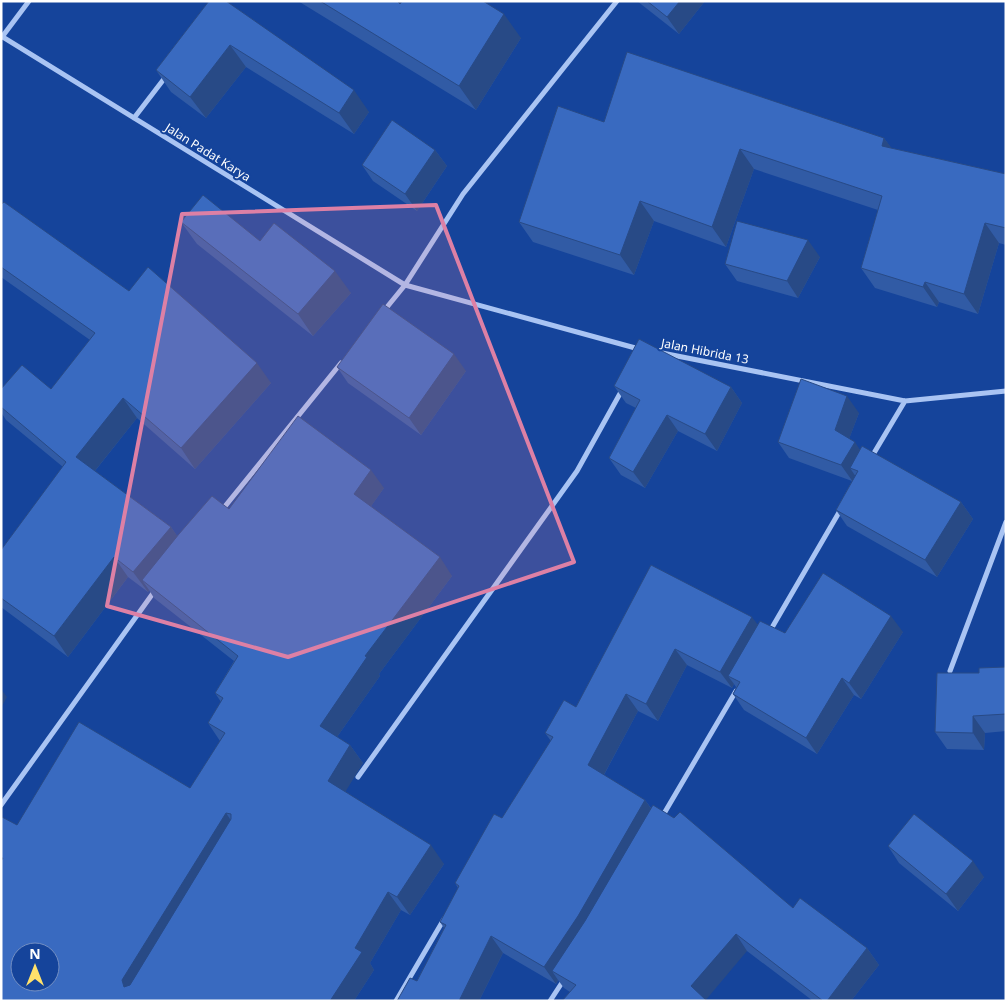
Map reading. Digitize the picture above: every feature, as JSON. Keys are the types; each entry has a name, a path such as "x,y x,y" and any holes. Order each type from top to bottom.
{"street":[{"path":"2,36 29,1"},
{"path":"380,316 405,285 463,194 617,1"},
{"name":"Jalan Padat Karya","path":"2,36 405,285"},
{"path":"134,118 170,71"},
{"name":"Jalan Hibrida 13","path":"405,285 643,350 639,358"},
{"name":"Jalan Hibrida 13","path":"653,352 905,401 1006,391"},
{"path":"217,515 349,354"},
{"path":"358,777 577,471 624,384"},
{"path":"866,466 905,401"},
{"path":"769,634 843,506"},
{"path":"950,671 1006,522"},
{"path":"1,805 143,605 161,583"},
{"path":"659,823 739,686"},
{"path":"396,1001 448,912"},
{"path":"550,1001 566,976"}],"highlighted area":[{"path":"436,205 574,562 288,657 107,606 182,214"}],"building":[{"path":"209,1 226,1 354,90 339,113 230,45 190,97 156,70"},
{"path":"320,1 397,1 400,4 402,1 483,1 504,14 459,86"},
{"path":"647,1 680,1 667,17"},
{"path":"627,52 884,138 882,146 1006,174 1006,228 985,223 964,294 925,282 923,287 861,268 882,196 740,149 712,227 640,201 620,255 519,222 558,106 604,122"},
{"path":"392,120 435,150 405,194 362,165"},
{"path":"203,195 260,241 274,223 335,271 298,314 181,222"},
{"path":"4,202 129,291 148,267 257,363 181,448 123,398 76,457 171,527 133,572 114,557 54,636 1,598 1,550 66,462 1,407 1,389 22,365 51,389 95,333 1,267 1,205"},
{"path":"737,221 808,240 787,281 725,264"},
{"path":"383,304 454,354 409,418 337,367"},
{"path":"639,339 731,387 705,434 667,415 633,472 609,458 640,400 614,386"},
{"path":"801,379 847,396 835,430 855,442 841,465 778,442"},
{"path":"298,416 371,470 354,494 440,557 365,656 367,657 320,726 350,745 328,781 431,845 397,897 388,892 355,948 362,952 330,1001 1,1001 1,861 3,858 1,858 1,819 2,817 17,825 79,722 190,788 225,733 208,723 223,698 215,693 238,656 142,580 212,496 229,509","holes":["226,813 231,814 231,819 130,985 124,987 122,980"]},
{"path":"862,446 961,502 925,560 836,510 858,471 850,468"},
{"path":"651,565 752,617 720,672 675,649 646,704 626,694 588,765 645,800 578,916 544,967 491,936 459,1001 397,1001 410,978 417,981 446,925 440,922 459,886 455,883 494,814 502,818 553,737 545,733 564,700 576,707"},
{"path":"823,573 891,616 849,683 842,678 806,738 733,694 740,682 728,676 760,621 785,633"},
{"path":"1006,667 1006,714 973,716 973,733 935,732 937,673 979,673 979,668"},
{"path":"653,805 674,818 680,812 793,908 800,898 867,948 827,1001 823,1001 736,934 691,986 707,1001 562,1001 576,985 552,971 585,921"},
{"path":"914,814 973,861 946,894 888,846"}]}
